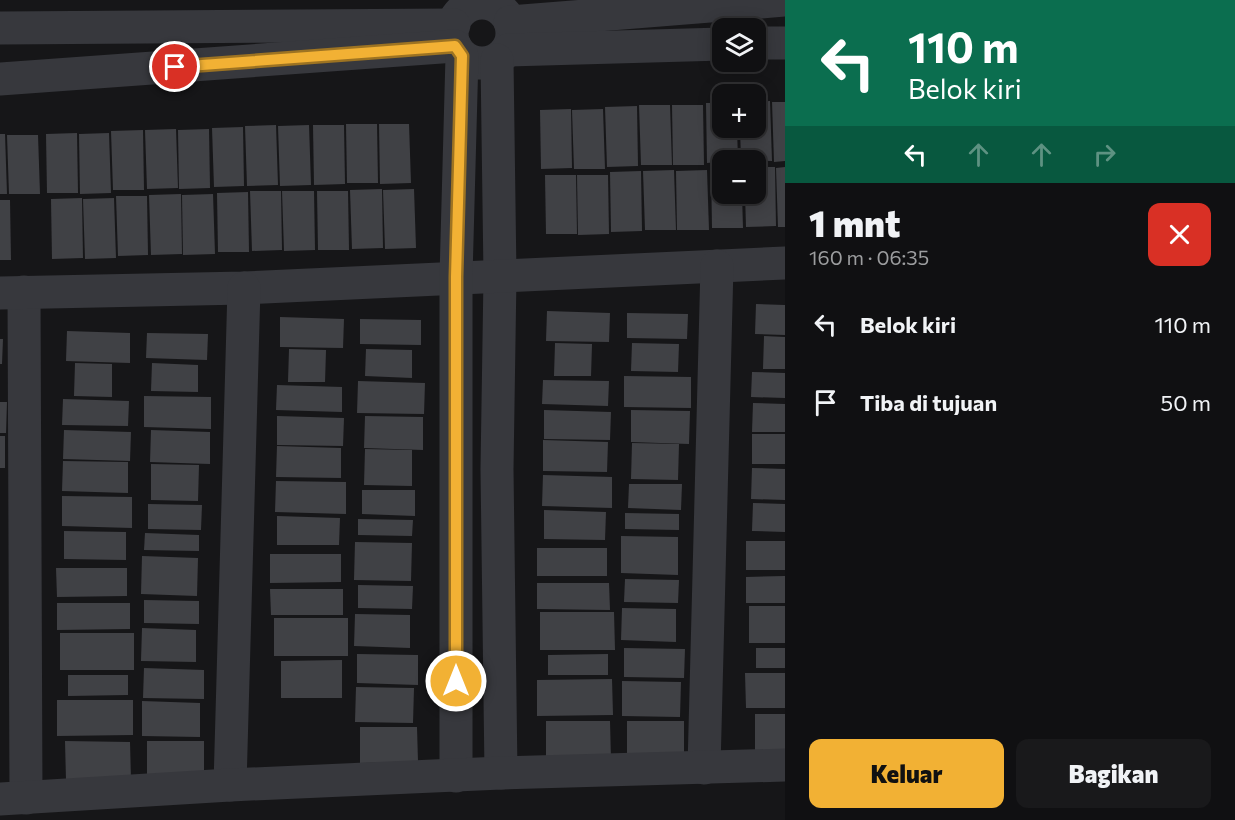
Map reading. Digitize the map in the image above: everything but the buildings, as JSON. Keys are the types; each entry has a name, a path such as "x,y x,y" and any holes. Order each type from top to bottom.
{"street":[{"path":"459,28 470,61 479,63 503,28 785,0"},
{"path":"456,776 456,277 459,28 474,4 482,3 488,3 503,28 496,469 501,773"},
{"path":"35,78 16,28 459,28"},
{"path":"0,79 35,78 459,28"},
{"path":"503,28 712,43"},
{"path":"766,43 785,42"},
{"path":"785,263 244,288 12,293 13,798 230,784 785,765"},
{"path":"704,768 717,266"},
{"path":"230,784 244,288"},
{"path":"456,469 496,469"}],"route":[{"path":"175,67 455,46 462,56 456,277 456,681"}]}
